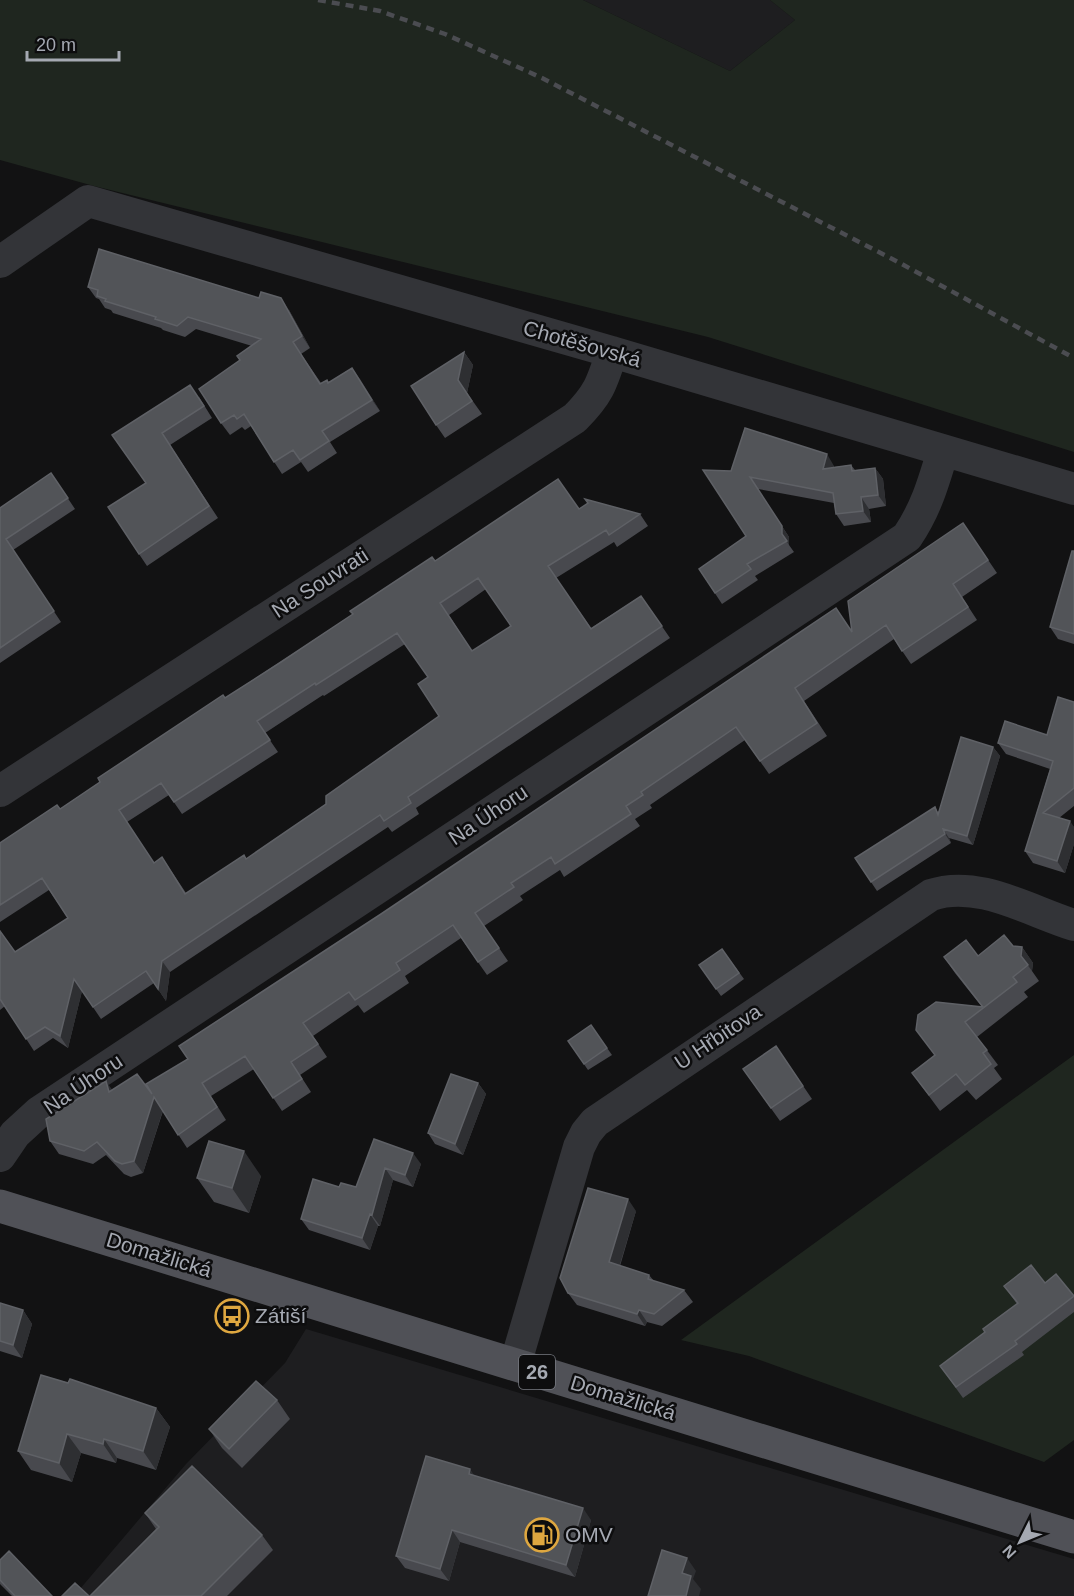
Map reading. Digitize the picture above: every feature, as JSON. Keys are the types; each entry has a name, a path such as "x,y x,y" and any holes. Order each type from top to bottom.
{"main road":[{"name":"Domažlická","path":"0,1206 1074,1537"}],"street":[{"name":"Chotěšovská","path":"0,262 88,201 612,352 1074,489"},
{"name":"Na Souvrati","path":"0,791 575,418 594,399 612,352"},
{"name":"Na Úhoru","path":"0,1156 20,1129 39,1112 907,537 919,520 929,499 942,451"},
{"name":"U Hřbitova","path":"515,1365 579,1147 595,1122 931,895 952,889 980,892 1074,925"}],"shaded area":[{"path":"0,0 583,0 730,71 795,20 770,0 1074,0 1074,452 708,337 94,186 0,160"},
{"path":"583,0 770,0 795,20 730,71"},
{"path":"1074,1055 1074,1440 1044,1462 749,1356 681,1340"},
{"path":"306,1329 1074,1559 1074,1596 74,1596 186,1464 285,1363"}],"building":[{"path":"99,249 259,298 261,292 281,298 302,336 293,342 320,384 327,380 328,383 352,368 372,400 322,431 329,441 300,460 293,450 274,462 244,414 237,419 234,415 221,423 199,389 240,360 237,356 261,339 188,317 177,326 105,301 106,299 97,296 98,290 88,287"},
{"path":"464,352 458,380 472,401 436,425 411,386"},
{"path":"190,385 204,406 162,433 209,506 139,554 108,507 146,483 112,435"},
{"path":"745,428 827,454 823,469 851,465 852,471 875,468 878,495 861,497 863,511 836,514 833,493 750,477 782,526 782,534 787,541 747,564 751,569 715,593 699,569 746,536 703,470 731,471"},
{"path":"51,473 68,498 6,539 54,611 0,648 0,508"},
{"path":"558,479 579,509 588,503 585,499 640,514 609,535 606,530 548,566 591,629 641,596 662,626 408,797 411,803 384,821 380,815 162,961 158,989 146,971 93,1007 74,979 60,1036 45,1027 26,1039 0,999 0,931 15,952 68,918 42,878 0,905 0,843 57,805 60,809 100,782 98,778 223,695 225,698 281,662 353,614 350,611 432,557 435,561","holes":["478,578 511,626 472,651 440,603","397,633 428,677 418,684 439,716 326,796 326,804 246,859 244,855 185,894 162,857 154,863 119,810 161,783 174,802 270,740 257,721"]},
{"path":"963,523 988,560 953,584 968,607 902,651 886,625 795,688 817,723 760,761 736,727 641,792 643,795 626,806 631,814 555,864 551,857 511,883 514,887 475,913 499,948 478,962 453,925 396,963 400,970 355,1000 349,992 303,1023 318,1044 291,1062 302,1079 273,1098 245,1056 202,1083 217,1107 178,1135 154,1097 134,1161 122,1164 115,1161 97,1142 84,1151 50,1141 46,1119 106,1081 109,1092 137,1074 152,1094 146,1084 188,1059 179,1046 381,914 836,608 852,632 848,601"},
{"path":"1072,551 1074,551 1074,634 1050,627"},
{"path":"1058,697 1074,702 1074,788 1043,813 1070,821 1057,861 1025,851 1053,761 998,743 1005,721 1047,735"},
{"path":"961,737 993,747 967,836 943,829 945,834 871,882 855,858 935,807 938,815"},
{"path":"1004,935 1013,946 1022,947 1021,956 1028,965 1013,977 1017,982 965,1022 987,1050 983,1053 991,1064 965,1085 956,1074 929,1095 912,1073 935,1055 916,1030 918,1015 936,1002 983,1007 944,957 966,940 978,956"},
{"path":"722,949 739,973 716,989 699,965"},
{"path":"591,1025 607,1048 584,1064 568,1041"},
{"path":"776,1046 803,1086 771,1108 743,1069"},
{"path":"451,1074 478,1083 455,1144 428,1133"},
{"path":"374,1139 413,1153 405,1175 385,1168 372,1215 370,1214 362,1238 301,1219 313,1179 339,1187 341,1183 356,1187"},
{"path":"209,1141 244,1151 232,1188 197,1178"},
{"path":"588,1188 628,1199 609,1262 649,1275 648,1279 684,1290 654,1314 639,1310 637,1314 568,1293 560,1278"},
{"path":"1031,1265 1045,1283 1056,1274 1074,1296 1015,1341 1017,1344 956,1387 940,1366 985,1332 983,1329 1018,1303 1004,1286"},
{"path":"0,1303 23,1310 13,1345 0,1341"},
{"path":"41,1375 68,1383 70,1379 156,1408 143,1451 104,1439 103,1444 67,1434 59,1463 18,1451"},
{"path":"256,1381 277,1400 229,1449 209,1429"},
{"path":"426,1456 470,1469 469,1474 583,1508 566,1565 452,1530 440,1569 396,1556"},
{"path":"192,1466 262,1535 201,1596 90,1596 159,1527 145,1513"},
{"path":"662,1550 687,1558 682,1573 691,1576 686,1596 648,1596"},
{"path":"9,1551 52,1596 15,1596 0,1580 0,1560"},
{"path":"75,1583 89,1596 62,1596"}],"railway":[{"path":"318,0 380,11 445,34 542,78 898,262 1074,358"}],"place":[{"name":"Zátiší","path":"232,1316"},
{"name":"OMV","path":"542,1535"}]}
